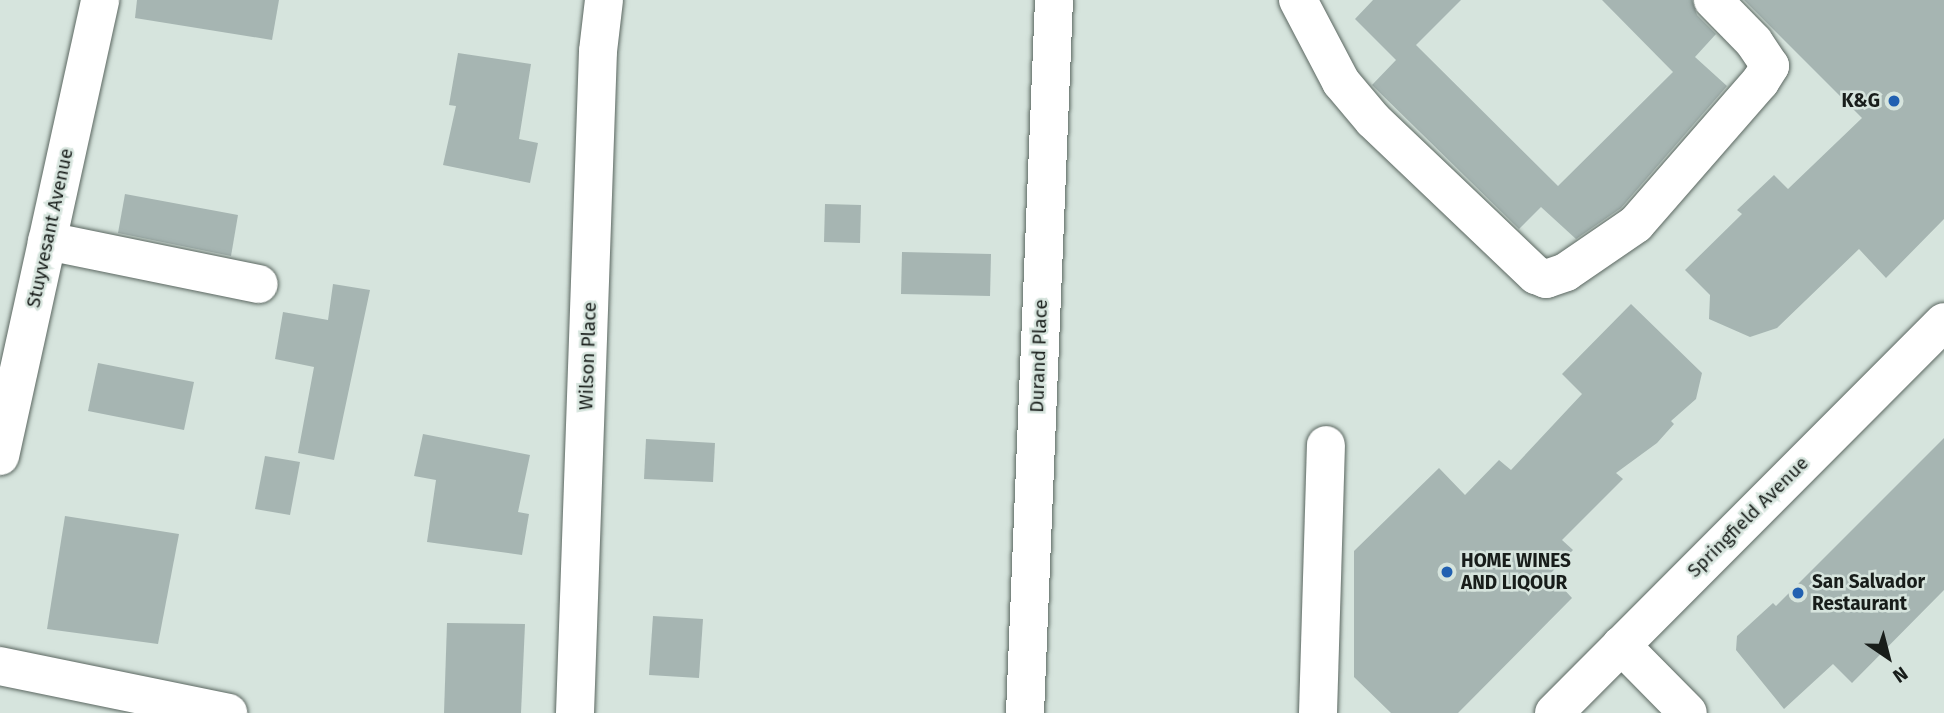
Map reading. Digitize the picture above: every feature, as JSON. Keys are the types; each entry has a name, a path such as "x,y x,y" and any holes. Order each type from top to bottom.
{"street":[{"name":"Stuyvesant Avenue","path":"0,456 100,0"},
{"name":"Wilson Place","path":"575,713 598,51 604,0"},
{"name":"Durand Place","path":"1025,713 1054,0"},
{"path":"1298,0 1341,82 1373,120 1536,275 1546,279 1566,272 1636,224 1760,82 1770,66 1754,42 1713,0"},
{"path":"47,241 260,284"},
{"name":"Springfield Avenue","path":"1554,713 1944,322"},
{"path":"1318,713 1326,444"},
{"path":"1621,645 1688,713"},
{"path":"0,666 228,713"}],"building":[{"path":"137,0 279,0 272,40 135,18"},
{"path":"1373,0 1461,0 1416,45 1558,186 1673,72 1602,0 1692,0 1697,15 1716,34 1695,57 1727,86 1621,208 1576,239 1541,207 1519,229 1372,85 1396,60 1355,19"},
{"path":"1744,0 1944,0 1944,219 1886,278 1859,249 1777,328 1750,337 1709,319 1710,295 1685,270 1742,214 1737,210 1774,175 1788,189 1862,118"},
{"path":"458,53 531,64 519,139 538,143 530,183 443,165 456,106 449,105"},
{"path":"125,194 238,215 231,256 118,233"},
{"path":"825,204 861,205 860,243 824,242"},
{"path":"902,252 991,254 990,296 901,294"},
{"path":"333,284 370,290 334,460 298,453 314,367 275,359 283,312 328,320"},
{"path":"1631,304 1702,373 1696,399 1671,421 1674,424 1657,443 1616,473 1623,479 1562,540 1573,550 1550,574 1572,598 1458,713 1391,713 1354,677 1354,551 1439,468 1465,495 1499,460 1511,470 1582,394 1562,374"},
{"path":"98,363 194,382 184,430 88,411"},
{"path":"423,434 530,455 518,512 529,514 522,555 427,542 436,480 414,476"},
{"path":"1944,438 1944,590 1852,683 1833,664 1784,709 1736,650 1737,636 1773,603 1776,606"},
{"path":"646,439 715,443 713,482 644,479"},
{"path":"265,456 300,462 290,515 255,509"},
{"path":"65,516 179,534 158,644 47,629"},
{"path":"653,616 703,619 699,678 649,675"},
{"path":"447,623 525,624 521,713 444,713"}],"place":[{"name":"K&G","path":"1894,101"},
{"name":"HOME WINES AND LIQOUR","path":"1447,572"},
{"name":"San Salvador Restaurant","path":"1798,593"}]}
